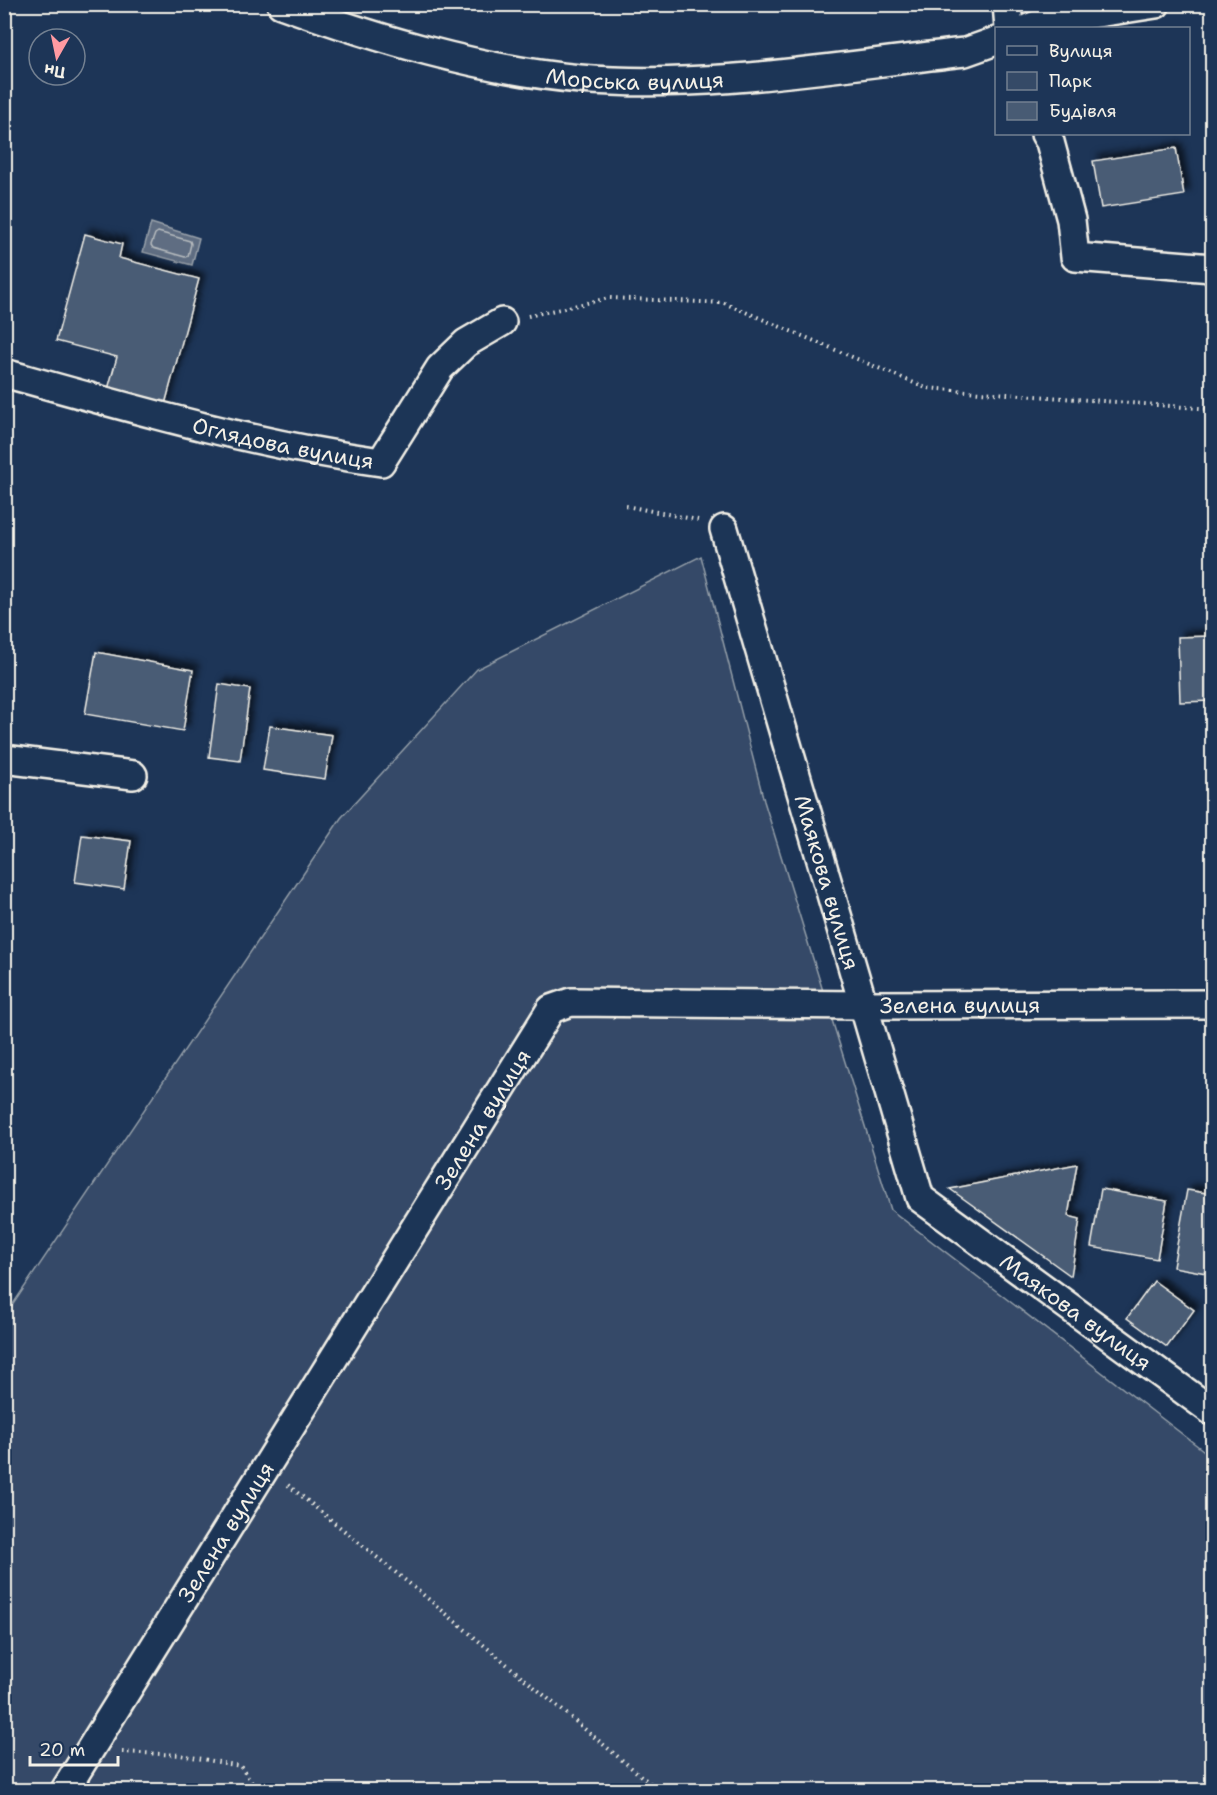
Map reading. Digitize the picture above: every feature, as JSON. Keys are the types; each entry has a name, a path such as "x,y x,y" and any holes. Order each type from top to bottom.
{"street":[{"name":"Морська вулиця","path":"281,4 414,46 505,68 580,79 653,81 725,79 964,52 995,41"},
{"path":"1007,4 1009,27"},
{"path":"1031,27 1046,21 1156,4"},
{"path":"1045,135 1053,152 1071,220 1075,257 1212,268"},
{"name":"Оглядова вулиця","path":"4,373 162,418 319,453 381,462 440,368 466,343 502,322"},
{"name":"Маякова вулиця","path":"724,529 920,1198 1212,1411"},
{"path":"4,759 134,775"},
{"name":"Зелена вулиця","path":"65,1791 551,1010 571,1002 863,1005 1212,1004"}],"path":[{"path":"502,322 609,298 724,303 926,388 1212,409"},
{"path":"626,506 689,517 724,529"},
{"path":"266,1467 441,1609 657,1791"},
{"path":"90,1749 181,1755 240,1766 257,1791"}],"green space":[{"path":"701,556 764,801 891,1210 1212,1457 1212,1790 5,1790 5,1316 341,818 477,669"}],"water":[{"path":"151,223 199,238 192,265 143,252"}],"building":[{"path":"1176,148 1184,195 1101,208 1093,161"},
{"path":"85,234 122,244 119,258 199,279 164,408 107,393 117,357 56,341"},
{"path":"1212,636 1212,701 1180,702 1178,637"},
{"path":"96,652 193,670 183,731 85,714"},
{"path":"219,684 250,689 240,761 209,757"},
{"path":"270,726 332,735 325,779 263,770"},
{"path":"82,835 131,841 124,889 75,882"},
{"path":"1077,1164 1068,1216 1080,1219 1071,1276 950,1189"},
{"path":"1101,1189 1167,1201 1157,1259 1091,1247"},
{"path":"1187,1190 1212,1194 1212,1274 1173,1267"},
{"path":"1154,1281 1194,1310 1167,1347 1127,1318"}]}
